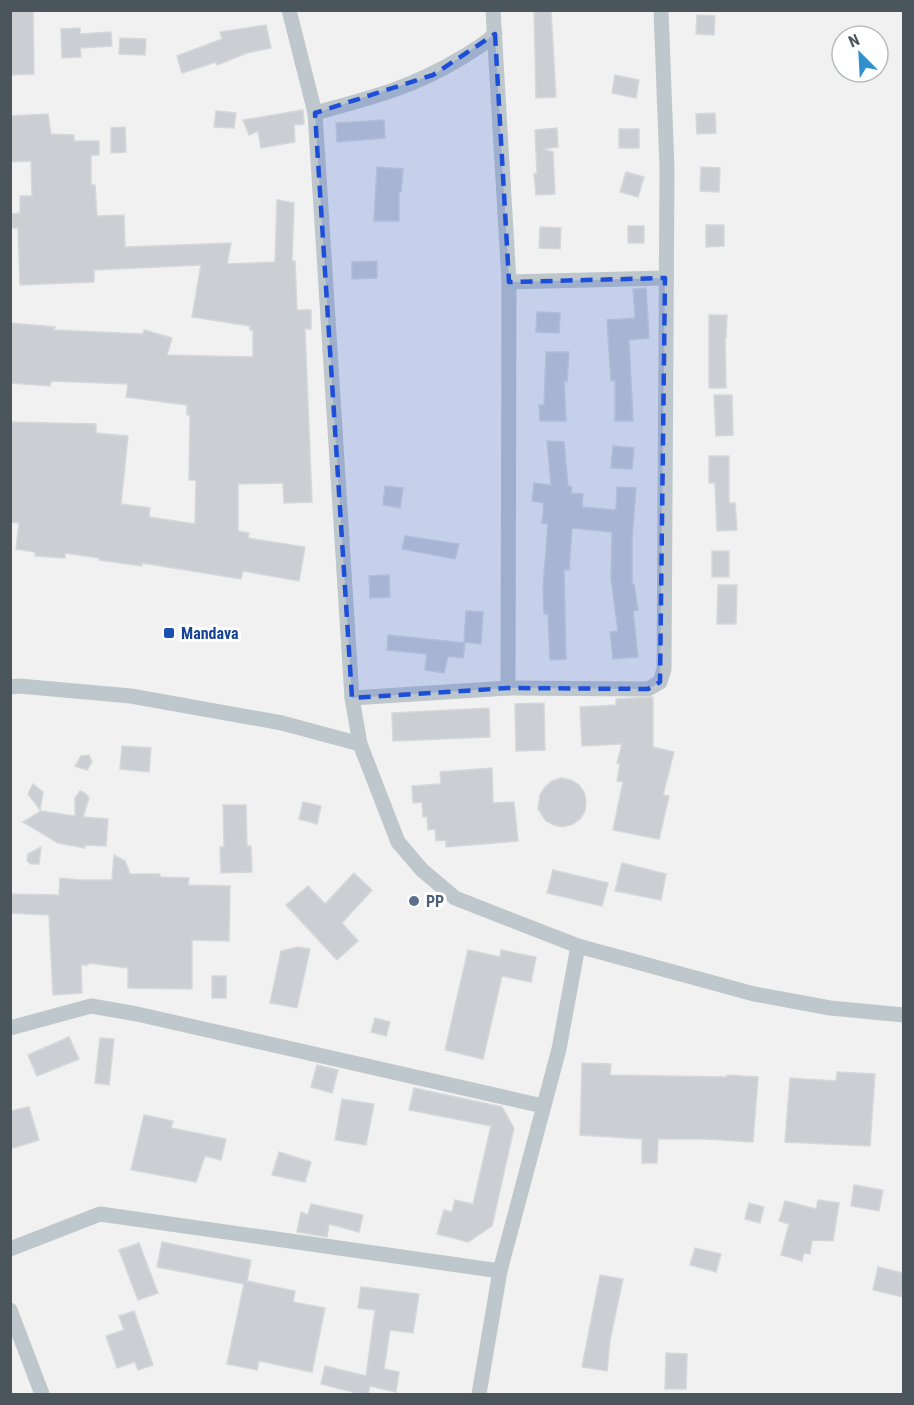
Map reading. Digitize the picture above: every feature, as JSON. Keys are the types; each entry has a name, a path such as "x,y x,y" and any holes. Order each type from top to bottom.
{"street":[{"path":"289,10 315,113 352,698 360,744 398,842 422,870 455,898 578,946 754,994 830,1008 903,1015"},
{"path":"493,10 509,282 508,688"},
{"path":"352,698 508,688 648,689 660,682 664,669 667,168 661,10"},
{"path":"315,113 396,91 434,75 486,43 495,34"},
{"path":"509,282 665,278"},
{"path":"10,687 131,696 282,723 360,744"},
{"path":"479,1395 500,1271 559,1049 578,946"},
{"path":"10,1028 91,1006 137,1014 543,1106"},
{"path":"10,1249 100,1214 500,1271"},
{"path":"10,1310 42,1395"}],"highlighted area":[{"path":"495,34 509,282 665,278 660,682 648,689 508,688 352,698 315,113 433,75"}],"building":[{"path":"10,10 33,10 34,74 10,75"},
{"path":"534,10 551,10 556,97 536,98"},
{"path":"697,15 715,16 714,35 696,34"},
{"path":"266,25 271,48 182,73 177,56 222,39 220,32"},
{"path":"80,28 80,34 111,32 112,46 80,48 81,57 62,58 61,29"},
{"path":"120,38 146,39 145,55 119,54"},
{"path":"615,75 639,80 636,98 612,93"},
{"path":"303,110 304,124 294,125 295,142 261,148 258,131 249,135 243,120"},
{"path":"216,111 236,113 234,128 214,127"},
{"path":"715,113 716,133 697,134 696,114"},
{"path":"48,114 51,134 74,135 74,141 99,141 99,155 91,155 91,185 95,185 97,216 124,215 125,247 231,243 227,264 275,262 277,200 294,203 292,261 295,261 297,310 311,310 311,329 305,329 312,502 284,503 283,483 238,484 238,531 249,533 248,538 305,547 299,581 243,571 241,579 142,563 142,566 99,560 99,558 65,553 65,558 35,556 35,552 16,549 19,523 10,522 10,422 96,424 96,433 128,436 121,504 150,508 149,517 195,524 196,480 189,480 190,415 187,415 187,405 126,397 128,384 51,381 50,386 10,383 10,323 55,327 54,330 143,334 144,330 172,338 167,355 253,357 253,330 250,330 250,326 192,317 201,265 94,270 94,282 20,285 18,228 13,228 11,214 20,213 20,196 32,196 31,161 10,162 10,116"},
{"path":"384,120 385,138 337,142 336,123"},
{"path":"125,127 126,152 111,153 111,128"},
{"path":"557,128 558,147 543,149 553,152 555,194 536,195 535,130"},
{"path":"619,129 639,129 639,148 619,148"},
{"path":"377,167 403,169 401,192 399,192 399,221 374,221"},
{"path":"701,167 720,168 719,192 700,191"},
{"path":"626,172 644,177 638,197 620,192"},
{"path":"706,225 724,225 724,246 706,247"},
{"path":"628,226 644,226 644,243 628,243"},
{"path":"540,227 561,228 560,249 539,248"},
{"path":"377,261 377,278 352,279 352,262"},
{"path":"646,288 649,338 629,340 633,421 615,421 615,380 611,381 607,320 635,318 633,289"},
{"path":"537,312 560,313 559,333 536,332"},
{"path":"709,315 727,315 726,388 709,388"},
{"path":"546,352 569,352 567,382 564,381 566,421 540,421 539,405 544,405"},
{"path":"714,395 732,395 733,435 716,436"},
{"path":"547,441 564,442 568,486 572,487 571,493 583,494 582,507 616,510 617,487 636,488 632,538 632,584 634,584 638,610 633,611 638,657 613,659 610,632 618,631 611,578 612,532 572,528 569,570 564,570 566,659 550,660 548,614 544,614 543,588 548,524 542,523 544,503 532,501 534,483 551,485"},
{"path":"613,446 634,448 632,469 611,468"},
{"path":"709,456 729,456 729,503 735,503 737,530 717,531 715,483 709,483"},
{"path":"385,486 403,488 400,508 383,505"},
{"path":"405,536 459,544 455,559 402,549"},
{"path":"712,551 729,551 729,577 712,577"},
{"path":"389,575 390,597 370,598 369,576"},
{"path":"718,585 737,585 736,624 717,624"},
{"path":"466,611 483,612 481,644 464,642"},
{"path":"388,635 465,643 463,658 448,656 444,673 425,670 427,654 387,650"},
{"path":"653,697 653,747 674,752 663,795 669,796 659,839 613,830 623,782 617,781 620,764 617,763 622,744 582,746 580,707 616,705 616,699"},
{"path":"544,703 545,750 516,751 515,704"},
{"path":"489,708 490,737 393,741 392,713"},
{"path":"122,746 151,748 149,772 120,769"},
{"path":"89,755 92,762 87,770 75,766 81,756"},
{"path":"492,768 493,803 514,802 518,841 446,847 446,840 436,841 435,829 428,830 427,817 423,817 422,802 413,803 412,786 441,784 440,772"},
{"path":"561,778 579,785 586,801 585,811 580,819 563,827 546,821 538,809 540,795 545,787"},
{"path":"33,784 43,792 40,810 28,794"},
{"path":"80,791 89,798 83,817 108,819 106,846 85,845 85,848 58,843 23,822 41,811 75,816 75,798"},
{"path":"303,802 321,806 317,824 299,819"},
{"path":"223,805 246,805 247,846 251,846 252,872 221,873 220,847 224,847"},
{"path":"41,847 39,864 31,864 27,861 28,854"},
{"path":"114,855 125,861 130,874 160,874 160,877 189,878 188,885 230,886 229,941 192,940 192,989 128,988 128,968 88,963 88,965 81,965 82,993 53,995 49,915 10,913 10,894 59,895 60,878 112,880"},
{"path":"622,863 666,874 661,900 615,891"},
{"path":"553,870 608,883 602,906 547,893"},
{"path":"354,873 372,890 342,923 358,941 337,960 286,905 308,886 325,904"},
{"path":"298,947 310,949 297,1008 270,1003 281,951"},
{"path":"468,950 500,957 501,950 536,957 531,982 502,976 483,1059 445,1050"},
{"path":"212,976 226,976 226,998 212,998"},
{"path":"375,1018 390,1022 386,1036 371,1032"},
{"path":"69,1037 79,1059 37,1076 28,1055"},
{"path":"100,1038 114,1039 109,1085 95,1083"},
{"path":"582,1063 611,1064 610,1075 758,1077 753,1142 658,1139 657,1163 642,1163 642,1139 580,1135"},
{"path":"317,1065 338,1070 332,1093 311,1087"},
{"path":"837,1072 875,1074 870,1146 785,1142 790,1078 836,1081"},
{"path":"414,1088 502,1107 514,1128 492,1226 468,1242 437,1234 444,1210 452,1212 455,1200 473,1204 491,1126 409,1110"},
{"path":"342,1099 374,1104 366,1145 335,1140"},
{"path":"29,1107 39,1140 10,1149 10,1111"},
{"path":"144,1115 173,1121 171,1128 226,1139 221,1160 205,1156 196,1182 131,1170"},
{"path":"279,1152 311,1162 305,1182 272,1175"},
{"path":"854,1185 883,1190 879,1211 851,1206"},
{"path":"818,1200 839,1203 833,1241 812,1240 810,1254 804,1253 802,1261 781,1255 789,1224 779,1221 785,1201 816,1209"},
{"path":"749,1203 764,1207 760,1223 745,1219"},
{"path":"311,1204 363,1215 359,1232 329,1224 327,1237 297,1232 301,1212 308,1215"},
{"path":"162,1242 251,1260 247,1281 295,1291 293,1302 325,1308 312,1372 259,1361 257,1370 227,1364 244,1284 157,1267"},
{"path":"139,1243 158,1293 138,1300 119,1250"},
{"path":"695,1248 721,1254 716,1272 690,1265"},
{"path":"878,1267 903,1273 903,1297 873,1290"},
{"path":"600,1275 623,1279 610,1340 607,1371 582,1367"},
{"path":"361,1287 419,1294 413,1333 390,1330 384,1369 399,1372 396,1392 370,1386 368,1395 364,1395 321,1384 325,1366 366,1376 375,1310 358,1308"},
{"path":"134,1311 153,1365 138,1370 135,1362 117,1368 106,1336 124,1330 119,1316"},
{"path":"666,1353 687,1354 686,1389 665,1389"}],"place":[{"name":"Mandava","path":"169,633"},
{"name":"PP","path":"414,901"}]}
